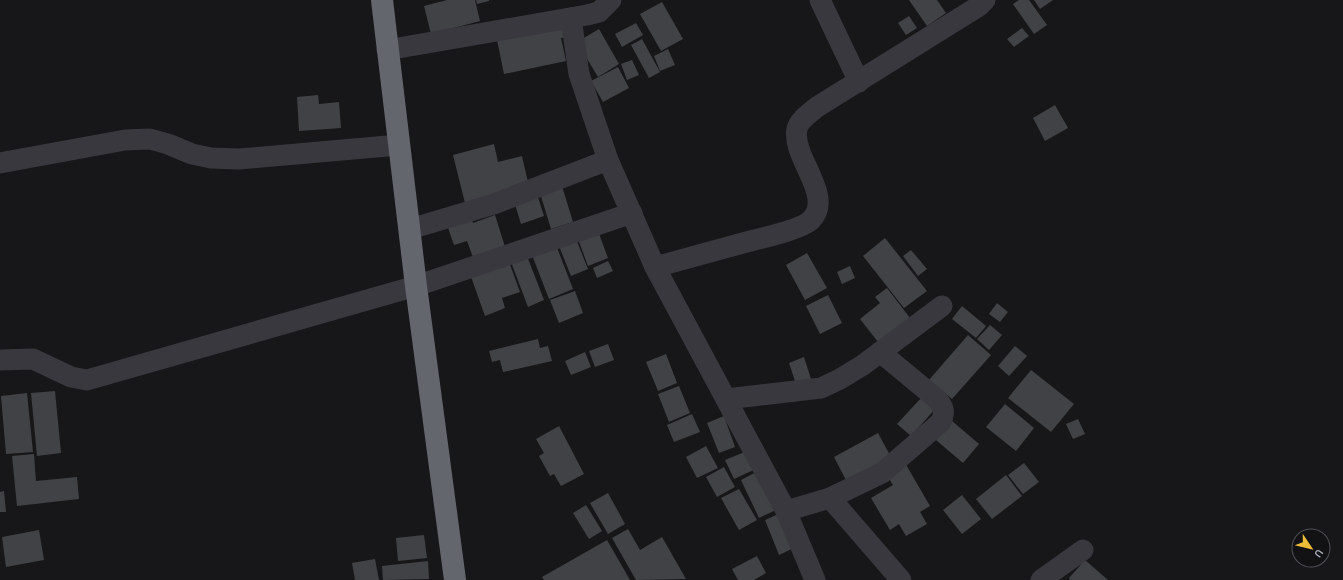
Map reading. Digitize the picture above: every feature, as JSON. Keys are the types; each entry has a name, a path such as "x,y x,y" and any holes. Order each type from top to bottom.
{"highway":[{"path":"382,0 416,286 456,580"}],"street":[{"path":"387,50 600,12 611,0"},
{"path":"820,0 859,82"},
{"path":"654,267 775,235 811,221 818,210 818,195 797,140 797,128 803,119 817,107 979,6 985,0"},
{"path":"571,18 580,74 608,160 654,267 786,511 815,580"},
{"path":"0,163 132,140 150,139 168,144 192,154 211,158 232,159 399,145"},
{"path":"410,229 494,204 608,160"},
{"path":"0,360 33,359 71,377 87,380 416,286 632,213"},
{"path":"726,399 821,388 840,379 863,365 942,306"},
{"path":"786,511 830,498 882,473 941,422 944,414 943,407 938,400 880,352"},
{"path":"830,498 901,580"},
{"path":"1041,580 1083,550"}],"building":[{"path":"447,0 475,0 480,21 431,34 424,6"},
{"path":"476,0 489,0 489,1 477,4"},
{"path":"909,0 937,0 946,13 927,26"},
{"path":"1019,0 1029,0 1047,25 1034,34 1013,4"},
{"path":"1034,0 1053,0 1040,9"},
{"path":"662,2 683,39 661,51 640,14"},
{"path":"909,16 917,28 906,35 898,23"},
{"path":"636,23 643,35 622,47 615,34"},
{"path":"567,25 569,37 561,38 566,61 504,74 497,40"},
{"path":"1022,28 1029,36 1014,47 1007,39"},
{"path":"599,29 619,64 598,77 577,42"},
{"path":"642,39 660,72 649,78 631,45"},
{"path":"668,49 675,65 660,71 654,56"},
{"path":"632,60 639,75 627,80 621,64"},
{"path":"618,67 629,88 603,102 591,81"},
{"path":"318,95 319,104 339,102 341,128 299,131 297,97"},
{"path":"1055,105 1068,128 1045,141 1033,118"},
{"path":"494,144 498,162 522,156 529,187 465,203 453,155"},
{"path":"562,186 573,222 551,229 540,193"},
{"path":"537,194 544,216 521,224 514,201"},
{"path":"495,215 506,250 474,260 467,241 454,245 447,225 471,217 473,223"},
{"path":"598,231 608,258 588,266 578,239"},
{"path":"885,238 927,291 904,308 863,256"},
{"path":"576,239 588,269 571,276 559,246"},
{"path":"556,245 573,289 549,299 532,255"},
{"path":"911,250 927,269 918,276 903,256"},
{"path":"807,253 827,288 805,300 786,265"},
{"path":"527,256 544,300 528,307 511,262"},
{"path":"508,259 520,292 502,298 505,308 485,316 470,274"},
{"path":"608,261 613,271 597,278 593,268"},
{"path":"850,266 855,278 842,284 837,272"},
{"path":"887,288 910,318 878,342 860,319 880,303 875,297"},
{"path":"575,291 583,313 559,323 550,300"},
{"path":"828,295 842,323 820,334 806,306"},
{"path":"997,303 1008,312 1000,322 989,314"},
{"path":"962,306 986,326 976,338 952,319"},
{"path":"990,325 1002,335 989,350 977,339"},
{"path":"968,335 991,355 952,399 929,380"},
{"path":"538,339 540,348 548,346 552,361 503,372 500,360 492,362 489,351"},
{"path":"608,344 614,360 595,367 589,351"},
{"path":"1015,346 1027,356 1009,376 998,366"},
{"path":"585,352 591,367 571,375 565,361"},
{"path":"666,354 677,383 658,391 646,362"},
{"path":"804,357 811,379 796,384 789,363"},
{"path":"1031,370 1074,404 1051,432 1008,398"},
{"path":"679,386 690,413 669,422 658,394"},
{"path":"55,391 61,453 37,456 31,393"},
{"path":"27,393 33,452 6,454 1,396"},
{"path":"922,397 935,409 911,436 897,424"},
{"path":"1005,404 1034,428 1016,451 986,427"},
{"path":"692,414 700,432 674,442 667,425"},
{"path":"724,416 735,447 719,453 707,423"},
{"path":"1078,419 1085,434 1073,439 1066,424"},
{"path":"952,421 979,444 963,463 936,440"},
{"path":"559,426 584,474 561,486 554,474 550,476 539,456 544,453 536,439"},
{"path":"878,433 891,457 847,482 834,457"},
{"path":"706,446 718,468 697,478 686,457"},
{"path":"752,449 760,467 734,479 725,460"},
{"path":"34,454 36,481 77,477 79,499 17,506 12,456"},
{"path":"905,463 930,506 920,512 927,524 906,536 899,524 890,530 871,498 893,485 886,474"},
{"path":"1024,463 1039,482 1023,494 1008,475"},
{"path":"724,467 735,487 717,497 706,477"},
{"path":"762,469 780,508 759,518 741,480"},
{"path":"1006,475 1022,496 992,519 976,499"},
{"path":"739,489 757,520 739,530 721,498"},
{"path":"4,491 6,512 0,512 0,492"},
{"path":"608,493 625,524 608,534 590,503"},
{"path":"962,495 981,519 962,534 943,510"},
{"path":"586,505 602,531 589,539 573,513"},
{"path":"783,512 798,546 779,555 765,520"},
{"path":"628,529 640,550 662,537 686,579 636,580 612,538"},
{"path":"39,530 44,560 6,567 2,537"},
{"path":"424,535 427,558 398,561 396,538"},
{"path":"607,540 630,580 544,580 542,577"},
{"path":"757,556 766,573 754,580 738,580 732,569"},
{"path":"375,559 379,580 355,580 352,563"},
{"path":"1085,560 1108,580 1070,580 1069,578"},
{"path":"428,561 429,579 383,580 382,566"}]}
